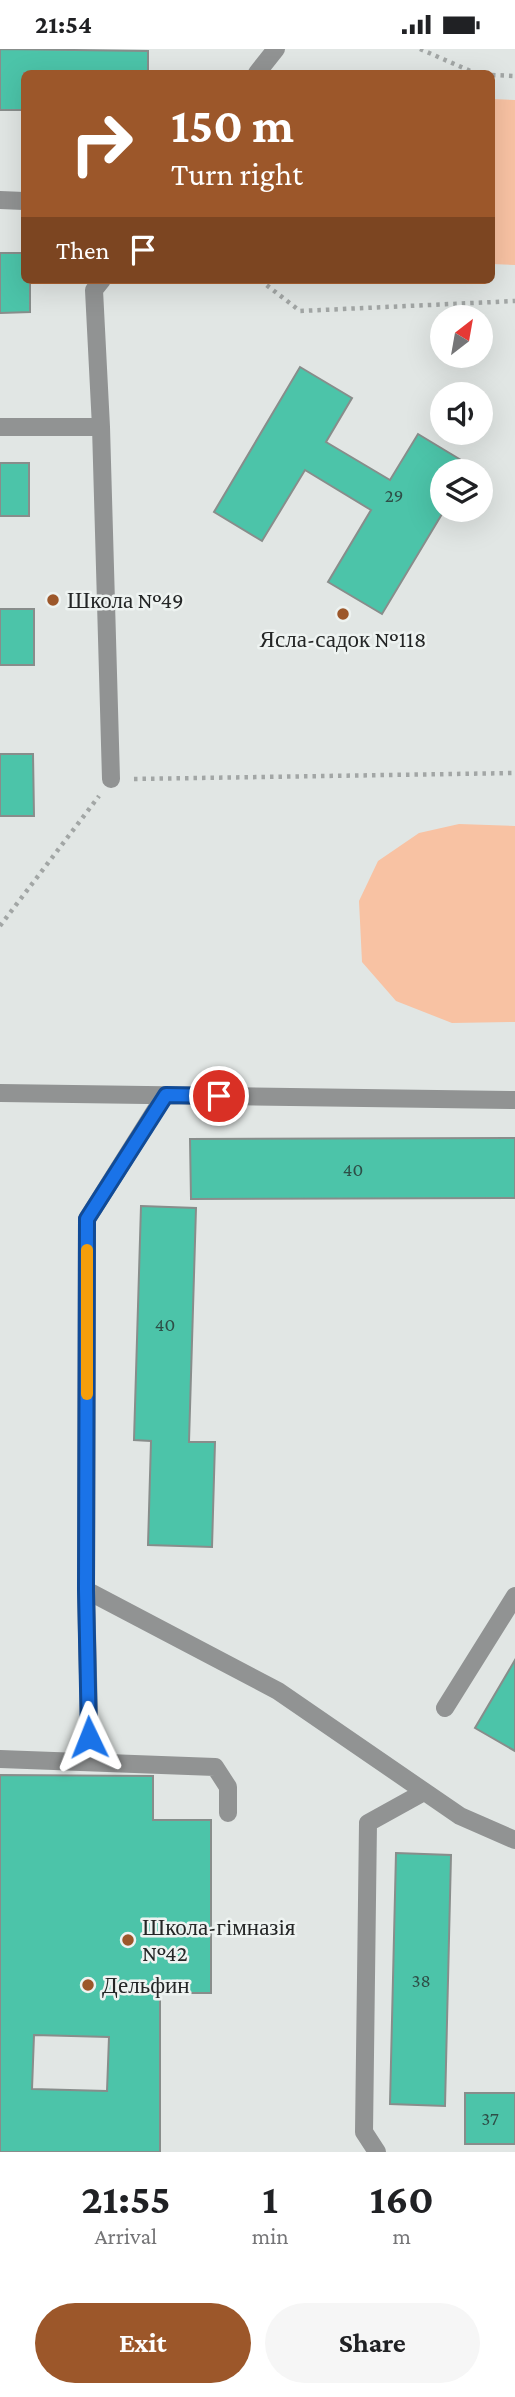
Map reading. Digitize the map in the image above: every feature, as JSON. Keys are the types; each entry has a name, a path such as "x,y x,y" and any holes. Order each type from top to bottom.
{"lane":[{"path":"259,70 276,49"},
{"path":"0,200 21,201"},
{"path":"99,284 94,290 101,427 111,779"},
{"path":"0,427 101,427"},
{"path":"0,1093 515,1101"},
{"path":"90,1761 86,1590 87,1219 166,1095"},
{"path":"86,1590 278,1691 460,1816 515,1840"},
{"path":"445,1708 515,1596"},
{"path":"0,1759 215,1767 228,1787 228,1813"},
{"path":"377,2152 364,2132 368,1823 424,1791"}],"path":[{"path":"420,49 468,70"},
{"path":"495,75 515,76"},
{"path":"265,284 300,311 515,301"},
{"path":"0,926 111,779 515,773"}],"shaded area":[{"path":"495,99 515,100 515,265 495,264"},
{"path":"459,824 515,826 515,1022 452,1023 396,1001 362,962 359,901 378,861 419,833"}],"building":[{"path":"0,49 148,51 148,70 21,70 21,110 0,110"},
{"path":"0,253 21,253 21,284 30,284 30,312 0,313"},
{"path":"300,367 352,398 326,442 390,480 418,434 430,441 430,445 436,445 459,459 430,459 430,522 437,522 382,614 328,582 371,510 305,470 262,541 214,512"},
{"path":"0,463 29,463 29,516 0,516"},
{"path":"0,609 34,609 34,665 0,665"},
{"path":"0,754 33,754 34,816 0,816"},
{"path":"515,1138 515,1198 191,1199 190,1139"},
{"path":"141,1206 196,1208 189,1442 215,1442 212,1547 148,1545 151,1441 134,1440"},
{"path":"515,1660 515,1751 475,1728"},
{"path":"0,1775 153,1776 153,1820 211,1820 211,1993 160,1993 160,2152 0,2152","holes":["34,2035 109,2037 107,2091 32,2089"]},
{"path":"396,1853 451,1855 445,2106 390,2104"},
{"path":"465,2093 515,2093 515,2144 465,2144"}],"slow traffic":[{"path":"87,1250 87,1394"}],"place":[{"name":"Школа №49","path":"53,600"},
{"name":"Ясла-садок №118","path":"343,614"},
{"name":"Школа-гімназія №42","path":"128,1940"},
{"name":"Дельфин","path":"88,1985"}],"route":[{"path":"89,1737 86,1590 87,1219 166,1095 219,1096"}]}
